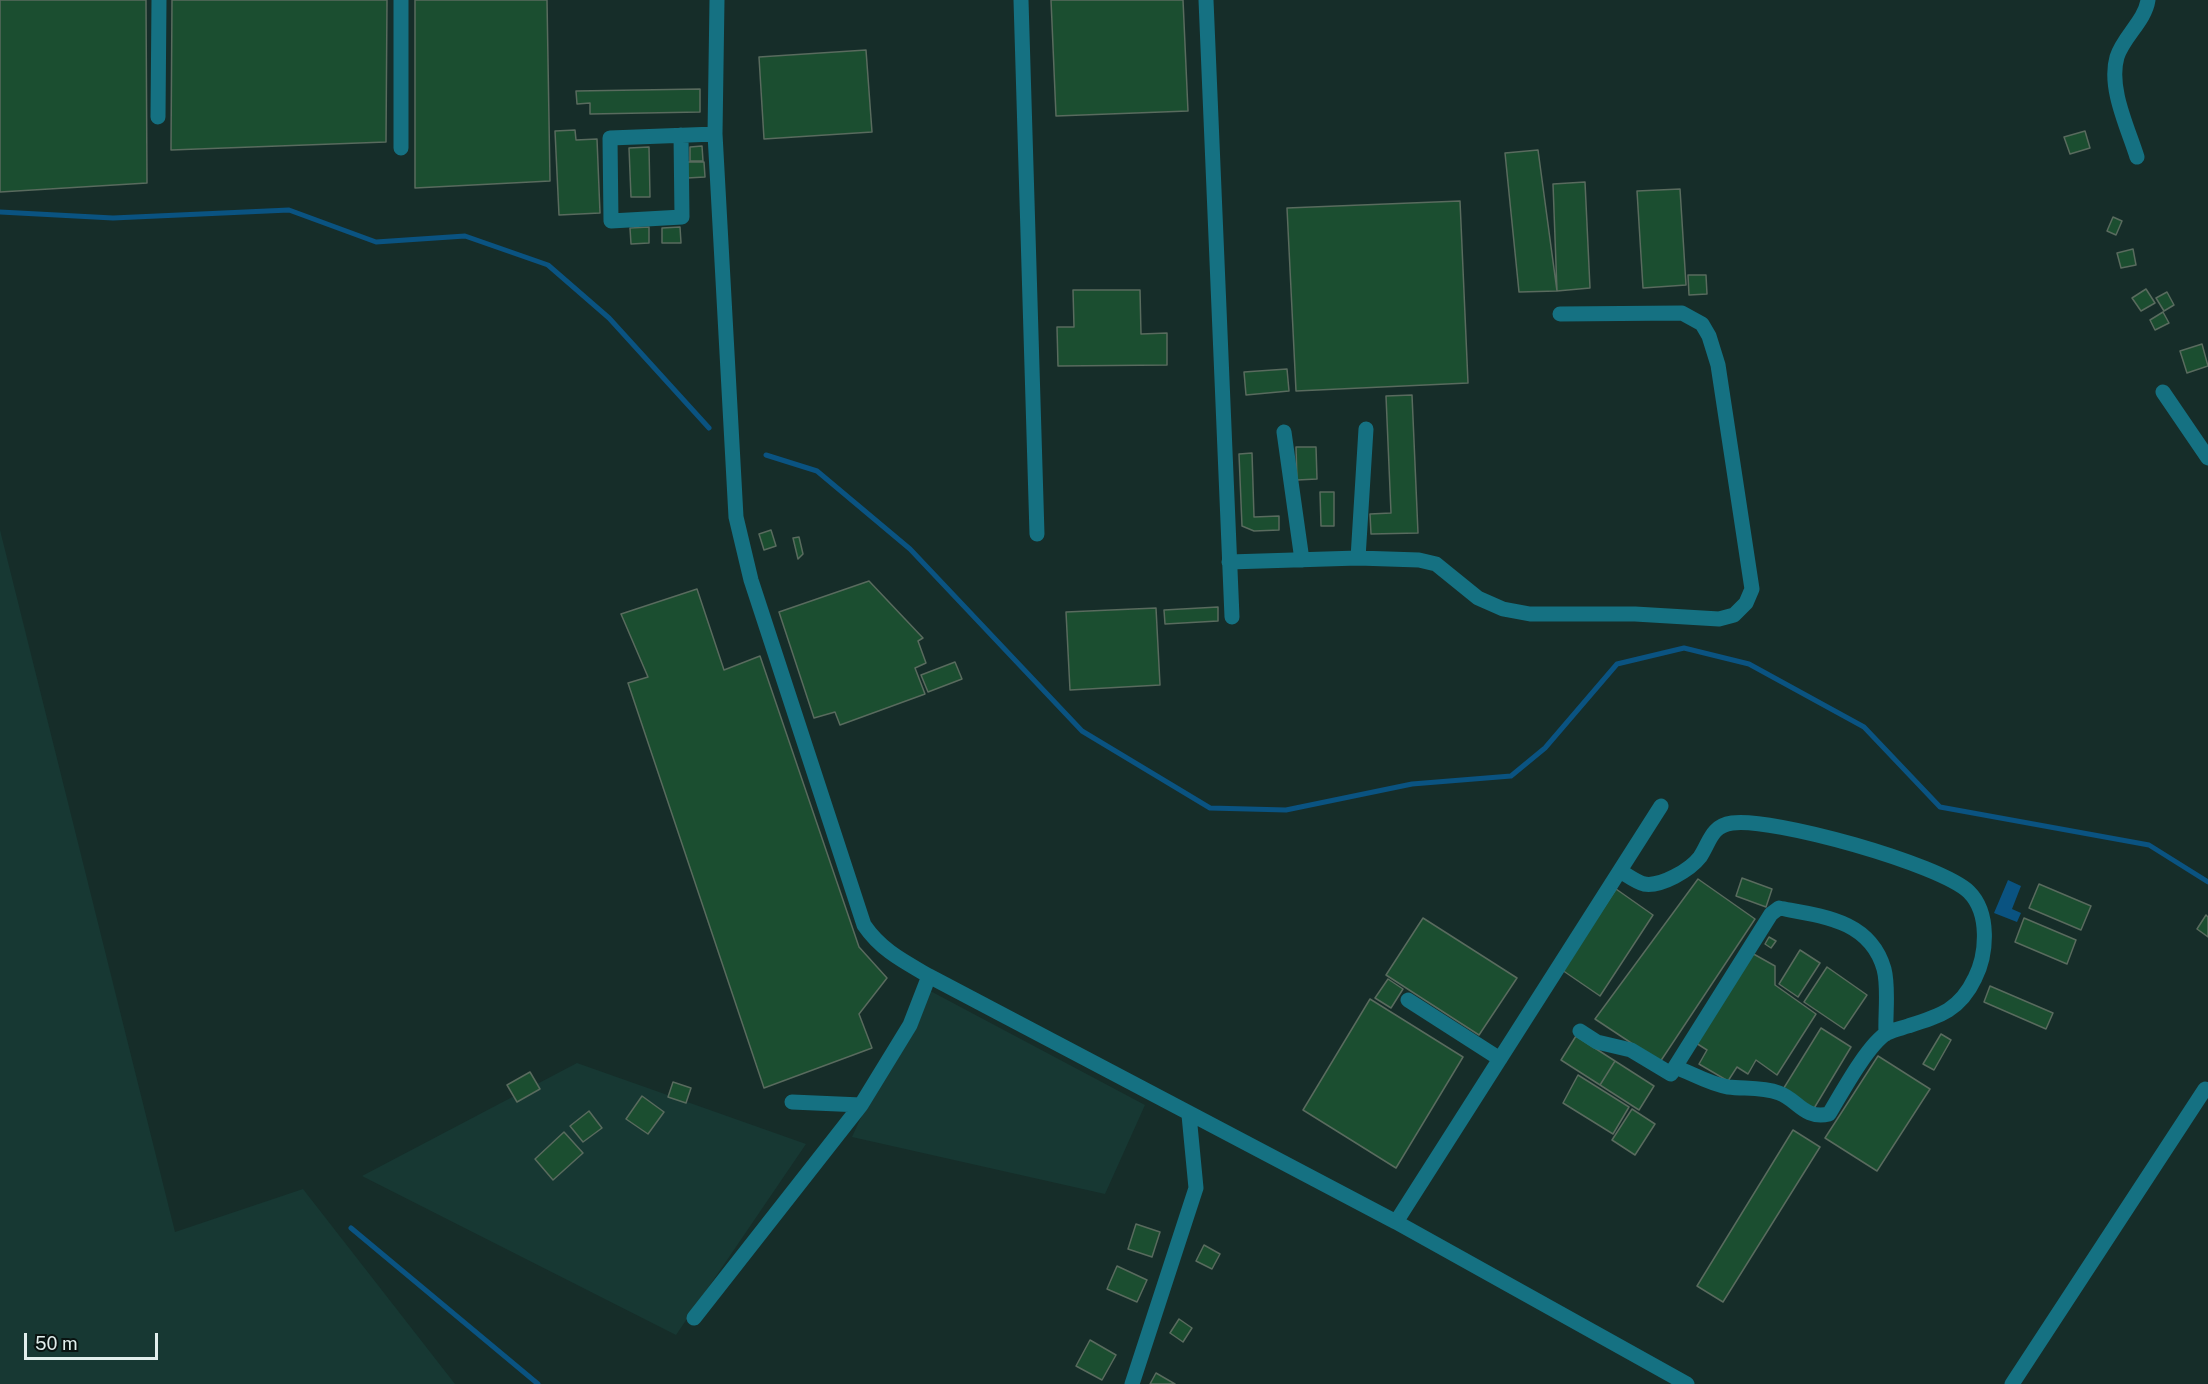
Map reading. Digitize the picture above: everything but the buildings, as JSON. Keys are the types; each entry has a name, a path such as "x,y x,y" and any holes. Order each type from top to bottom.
{"street":[{"path":"158,117 159,0"},
{"path":"401,0 401,148"},
{"path":"717,0 716,134 736,518 751,580 864,925 885,951 928,976 1396,1222 1665,1378 1687,1384"},
{"path":"1021,0 1037,534"},
{"path":"1206,0 1232,617"},
{"path":"2137,157 2120,100 2117,57 2148,0"},
{"path":"681,135 682,217 611,221 610,138 681,135 716,134"},
{"path":"1229,562 1358,558 1419,560 1436,564 1478,598 1503,609 1530,614 1635,614 1719,619 1734,615 1746,603 1752,589 1718,365 1709,336 1702,324 1682,313 1560,314"},
{"path":"2163,392 2208,458"},
{"path":"1358,558 1366,429"},
{"path":"1284,432 1302,560"},
{"path":"1396,1222 1661,806"},
{"path":"1620,871 1644,884 1664,881 1699,857 1710,834 1728,823 1747,821 1842,841 1941,874 1970,893 1980,914 1986,945 1981,963 1961,1001 1943,1014 1886,1034 1864,1058 1828,1114 1819,1116 1797,1108 1782,1094 1760,1088 1714,1083 1675,1067"},
{"path":"1580,1030 1597,1042 1631,1050 1671,1074 1771,914 1779,908 1820,915 1852,926 1872,942 1884,970 1886,1034"},
{"path":"694,1318 861,1105 910,1025 928,976"},
{"path":"1408,1000 1500,1059"},
{"path":"2012,1384 2205,1089"},
{"path":"792,1102 861,1105"},
{"path":"1132,1384 1196,1188 1189,1115"}],"shaded area":[{"path":"0,530 175,1232 303,1189 455,1384 0,1384"},
{"path":"921,986 1145,1105 1105,1194 852,1137"},
{"path":"577,1063 806,1144 676,1335 362,1176"}],"water":[{"path":"2008,880 2021,886 2012,909 2021,913 2017,922 1994,913"}],"waterway":[{"path":"0,212 113,218 289,210 376,242 465,236 548,265 609,318 709,428"},
{"path":"766,455 817,471 910,549 1082,731 1210,808 1286,810 1412,784 1511,776 1545,748 1617,664 1684,648 1749,664 1864,727 1940,807 2149,845 2208,882"},
{"path":"351,1228 538,1384"}]}
